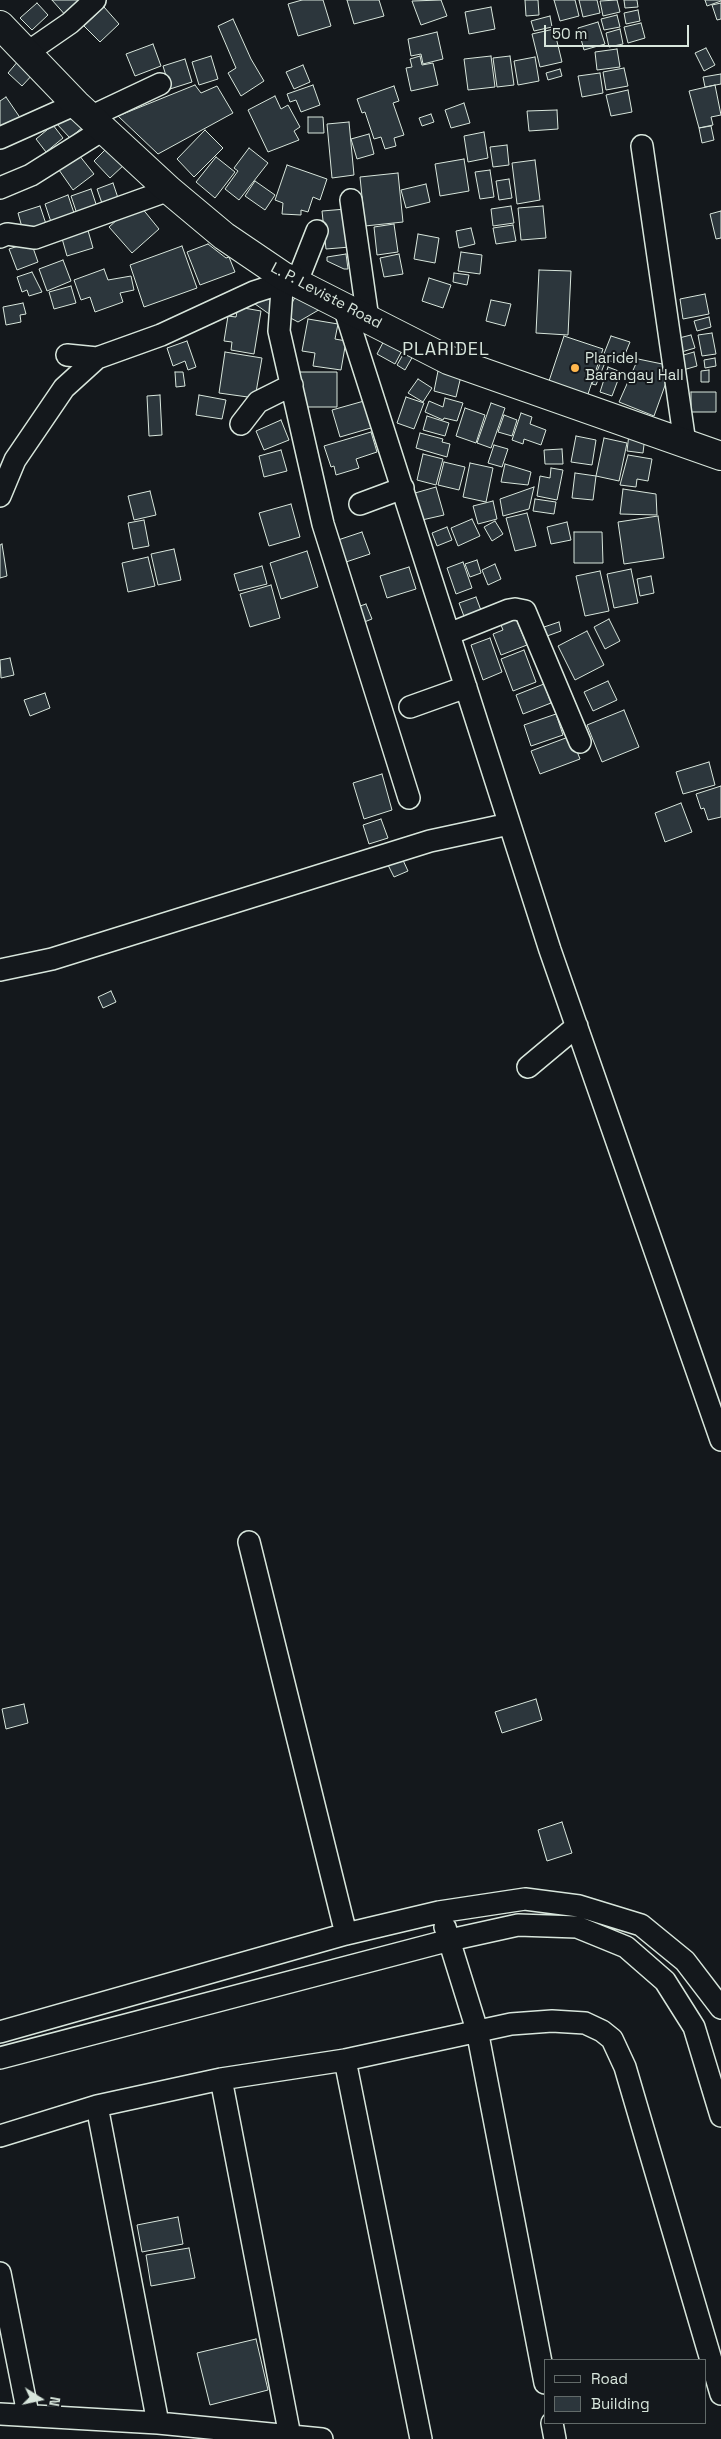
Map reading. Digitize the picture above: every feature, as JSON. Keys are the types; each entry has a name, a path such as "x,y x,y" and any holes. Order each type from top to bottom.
{"main road":[{"name":"L. P. Leviste Road","path":"0,25 90,117 169,190 224,236 287,281 344,307 448,360 721,456"}],"street":[{"path":"28,52 70,23 95,0"},
{"path":"0,138 90,117 160,84"},
{"path":"0,188 31,175 90,117"},
{"path":"642,146 685,443"},
{"path":"0,237 7,234 35,238 169,190"},
{"path":"351,200 368,319"},
{"path":"317,231 287,281 279,331 323,524 409,798"},
{"path":"0,496 15,460 64,388 97,358 161,335 254,292 287,281"},
{"path":"344,307 509,824 721,1440"},
{"path":"67,355 97,358"},
{"path":"241,424 258,402 292,385"},
{"path":"360,504 403,488"},
{"path":"449,634 509,610 525,611 580,742"},
{"path":"410,707 466,687"},
{"path":"0,970 52,959 430,841 509,824"},
{"path":"528,1067 577,1026"},
{"path":"249,1542 346,1934"},
{"path":"0,2032 346,1934 439,1912 526,1899 579,1906 641,1925 686,1961 721,2008"},
{"path":"439,1912 450,1940 477,2030 544,2378"},
{"path":"0,2058 450,1940 518,1925 577,1927 626,1947 665,1981 694,2027 721,2116"},
{"path":"0,2136 97,2106 221,2078 345,2060 511,2024 552,2021 585,2023 612,2039 625,2067 721,2394"},
{"path":"345,2060 421,2439"},
{"path":"221,2078 290,2436"},
{"path":"97,2106 158,2423"},
{"path":"0,2273 28,2414"},
{"path":"0,2414 28,2414 158,2423 322,2439"},
{"path":"552,2424 556,2439"}],"building":[{"path":"52,0 85,0 67,17"},
{"path":"302,0 323,0 331,26 298,36 288,4"},
{"path":"347,0 379,0 384,16 354,24"},
{"path":"441,0 447,16 421,25 412,1"},
{"path":"525,0 538,0 539,15 526,16"},
{"path":"554,0 575,0 579,16 560,21"},
{"path":"579,0 597,0 600,13 583,17"},
{"path":"617,0 620,12 603,16 600,1"},
{"path":"624,0 637,0 638,7 625,8"},
{"path":"705,0 721,0 721,1 707,6"},
{"path":"37,3 48,15 32,30 20,18"},
{"path":"721,3 721,19 717,20 712,5"},
{"path":"104,7 119,24 100,42 84,26"},
{"path":"491,7 495,29 469,34 465,12"},
{"path":"638,10 640,21 626,24 624,13"},
{"path":"617,15 620,27 604,30 601,19"},
{"path":"550,16 552,27 534,31 531,21"},
{"path":"233,19 251,59 264,81 241,96 228,73 236,68 218,26"},
{"path":"598,22 605,44 584,50 578,28"},
{"path":"641,23 645,38 628,43 624,27"},
{"path":"554,29 562,62 540,67 532,34"},
{"path":"620,29 623,44 609,47 606,33"},
{"path":"437,32 443,59 423,64 421,54 411,56 408,39"},
{"path":"153,44 161,66 135,76 126,54"},
{"path":"706,48 715,65 704,71 695,53"},
{"path":"617,49 620,67 597,70 595,52"},
{"path":"211,56 218,79 199,85 192,62"},
{"path":"420,56 422,65 433,63 438,85 411,91 406,68 412,67 410,59"},
{"path":"491,56 495,87 468,90 464,59"},
{"path":"510,56 514,85 497,87 493,58"},
{"path":"535,57 539,81 518,85 514,61"},
{"path":"185,59 192,82 170,89 163,66"},
{"path":"19,60 34,73 22,86 8,73"},
{"path":"303,65 310,82 294,89 286,72"},
{"path":"624,68 628,86 606,90 603,72"},
{"path":"560,69 562,76 548,80 546,73"},
{"path":"600,73 603,93 582,97 578,76"},
{"path":"721,74 721,84 705,87 703,77"},
{"path":"195,85 201,93 217,86 233,113 158,154 118,116"},
{"path":"313,85 320,105 301,112 296,100 290,102 287,94"},
{"path":"715,85 721,115 711,117 713,125 699,128 689,91"},
{"path":"394,86 399,101 393,103 404,135 394,138 396,146 385,149 381,137 374,139 365,112 362,113 357,99"},
{"path":"628,90 632,112 611,116 606,95"},
{"path":"275,96 281,109 288,105 300,127 294,131 299,140 268,152 248,110"},
{"path":"6,97 21,119 0,134 0,101"},
{"path":"464,103 470,123 451,128 445,110"},
{"path":"69,110 84,126 70,138 56,123"},
{"path":"557,110 558,129 529,131 527,111"},
{"path":"431,114 434,122 422,126 419,118"},
{"path":"308,117 323,117 324,133 308,133"},
{"path":"349,122 354,175 332,178 327,124"},
{"path":"53,125 63,138 46,152 36,139"},
{"path":"711,126 714,140 702,143 699,128"},
{"path":"205,130 223,148 194,177 177,159"},
{"path":"484,132 488,158 468,162 464,136"},
{"path":"369,134 374,154 357,159 351,139"},
{"path":"507,145 509,165 493,167 490,147"},
{"path":"108,147 125,164 110,178 94,161"},
{"path":"249,148 268,163 239,200 225,189 238,171 234,168"},
{"path":"79,155 94,174 73,190 59,170"},
{"path":"216,157 235,172 215,198 196,182"},
{"path":"464,159 469,191 440,196 435,164"},
{"path":"535,160 540,200 517,204 512,163"},
{"path":"287,165 327,179 320,200 313,197 308,212 301,210 301,215 282,214 283,203 275,200"},
{"path":"490,170 494,197 480,199 475,172"},
{"path":"398,173 403,222 365,226 360,177"},
{"path":"509,179 512,198 499,200 496,181"},
{"path":"255,181 275,195 265,210 245,196"},
{"path":"113,183 120,204 104,209 97,189"},
{"path":"426,184 430,202 406,208 401,190"},
{"path":"91,189 98,210 78,217 71,196"},
{"path":"68,195 74,213 51,222 45,204"},
{"path":"137,202 159,229 132,253 109,227"},
{"path":"40,206 46,224 23,231 18,213"},
{"path":"511,206 514,223 493,226 491,209"},
{"path":"543,206 546,238 521,240 518,208"},
{"path":"346,209 350,247 326,249 322,211"},
{"path":"721,211 721,238 716,239 710,214"},
{"path":"394,224 398,252 377,255 374,227"},
{"path":"513,225 516,241 496,244 493,228"},
{"path":"87,227 93,248 67,256 61,235"},
{"path":"471,228 475,244 459,248 456,231"},
{"path":"418,234 439,238 435,263 414,259"},
{"path":"31,242 38,262 17,270 9,249"},
{"path":"208,244 226,258 229,257 235,272 200,285 187,252"},
{"path":"182,246 197,288 144,307 130,265"},
{"path":"461,252 482,255 480,274 458,271"},
{"path":"346,254 348,269 327,261 327,257"},
{"path":"399,254 403,274 384,277 380,258"},
{"path":"63,260 71,281 47,291 39,269"},
{"path":"104,269 108,280 131,276 134,290 120,293 123,302 95,312 90,297 81,300 74,280"},
{"path":"539,270 571,271 568,335 536,333"},
{"path":"32,272 42,292 29,296 27,290 22,292 17,277"},
{"path":"454,273 469,275 467,285 453,282"},
{"path":"429,278 451,285 443,308 422,301"},
{"path":"71,286 76,303 54,309 49,292"},
{"path":"297,294 322,308 298,322 285,315"},
{"path":"705,294 709,314 683,319 680,299"},
{"path":"280,297 272,316 248,299"},
{"path":"491,300 511,304 505,326 486,321"},
{"path":"23,303 26,314 20,315 21,322 6,325 3,307"},
{"path":"238,307 261,311 254,354 231,350 232,342 224,341 228,316 236,317"},
{"path":"709,317 711,327 697,331 694,321"},
{"path":"308,319 338,324 335,339 346,341 341,370 313,366 315,353 302,351"},
{"path":"388,333 406,343 395,364 377,354"},
{"path":"712,333 716,354 702,356 698,335"},
{"path":"691,335 695,348 678,353 675,339"},
{"name":"Plaridel Barangay Hall","path":"564,336 603,349 586,400 547,387"},
{"path":"611,336 630,342 621,364 606,360 596,385 592,384"},
{"path":"187,341 196,367 188,370 185,361 173,366 167,348"},
{"path":"409,344 417,349 405,370 397,365"},
{"path":"225,352 262,358 255,398 219,393"},
{"path":"694,352 697,366 683,370 680,356"},
{"path":"715,358 716,366 705,368 704,360"},
{"path":"638,359 672,366 654,416 619,402"},
{"path":"608,367 621,372 612,396 600,392"},
{"path":"709,370 709,382 701,382 701,371"},
{"path":"438,371 461,376 456,397 434,391"},
{"path":"175,372 183,372 185,386 176,387"},
{"path":"300,372 337,372 337,407 300,407"},
{"path":"418,379 432,388 423,402 408,393"},
{"path":"691,392 716,392 716,412 691,412"},
{"path":"160,395 162,435 149,436 147,396"},
{"path":"199,395 226,400 222,419 196,415"},
{"path":"406,397 424,403 414,429 397,423"},
{"path":"445,398 463,403 457,421 444,418 443,420 425,412 429,401 443,407"},
{"path":"364,401 371,428 340,437 332,410"},
{"path":"491,403 505,408 491,448 477,443"},
{"path":"465,408 485,415 476,443 456,436"},
{"path":"521,413 532,417 530,424 546,430 541,445 524,439 523,444 512,440"},
{"path":"504,415 517,420 512,436 498,432"},
{"path":"427,416 449,423 445,436 423,430"},
{"path":"281,420 289,440 264,450 256,431"},
{"path":"371,432 377,452 356,459 359,468 336,475 334,466 331,467 324,446"},
{"path":"420,433 443,439 442,442 450,444 447,457 416,448"},
{"path":"629,434 645,436 643,453 627,451"},
{"path":"576,436 596,440 592,465 571,462"},
{"path":"604,438 627,443 619,481 596,476"},
{"path":"494,445 508,449 502,467 488,463"},
{"path":"562,449 563,464 545,464 544,450"},
{"path":"281,450 287,471 264,477 259,456"},
{"path":"423,454 443,459 436,485 417,480"},
{"path":"628,455 652,459 648,481 637,479 636,487 620,485"},
{"path":"444,462 465,467 459,490 438,485"},
{"path":"470,463 493,468 486,502 463,497"},
{"path":"505,464 531,472 528,485 501,482"},
{"path":"551,468 563,470 557,500 537,496 540,476 550,478"},
{"path":"575,473 596,476 593,500 572,498"},
{"path":"436,487 444,515 422,520 415,493"},
{"path":"534,487 529,509 503,516 500,499"},
{"path":"623,489 656,494 657,515 620,514"},
{"path":"150,491 156,515 134,520 128,496"},
{"path":"535,499 556,502 554,514 533,511"},
{"path":"493,501 497,519 478,524 473,506"},
{"path":"291,504 300,537 269,546 259,513"},
{"path":"527,513 536,546 515,551 506,518"},
{"path":"658,516 664,558 624,564 618,522"},
{"path":"472,519 480,536 458,546 451,528"},
{"path":"144,520 149,546 133,549 128,523"},
{"path":"495,521 503,534 492,541 484,527"},
{"path":"567,522 571,540 551,544 547,527"},
{"path":"447,527 452,540 437,546 432,533"},
{"path":"362,532 370,554 346,562 338,540"},
{"path":"574,532 602,532 603,563 574,563"},
{"path":"2,544 7,576 0,578 0,545"},
{"path":"174,549 181,580 158,585 151,554"},
{"path":"307,551 318,587 281,599 270,563"},
{"path":"148,557 155,586 128,592 122,563"},
{"path":"477,560 481,573 470,577 465,564"},
{"path":"463,562 472,588 456,594 447,568"},
{"path":"495,564 501,579 488,585 482,570"},
{"path":"262,566 267,584 239,591 234,574"},
{"path":"409,567 416,589 387,598 380,576"},
{"path":"631,569 638,603 614,608 607,574"},
{"path":"600,571 609,611 585,616 576,576"},
{"path":"651,576 654,593 640,596 637,579"},
{"path":"271,585 280,618 250,627 240,594"},
{"path":"476,597 482,613 465,619 459,603"},
{"path":"366,604 372,619 359,624 354,608"},
{"path":"514,614 527,645 501,655 493,634 503,630 499,620"},
{"path":"609,619 620,641 605,649 594,627"},
{"path":"559,622 561,631 547,636 544,627"},
{"path":"587,631 604,665 575,680 558,646"},
{"path":"490,638 502,672 483,680 471,645"},
{"path":"524,650 536,682 513,691 501,659"},
{"path":"10,658 14,675 1,678 0,660"},
{"path":"608,681 617,700 593,711 584,692"},
{"path":"544,684 551,703 523,714 516,695"},
{"path":"45,693 50,708 30,716 24,700"},
{"path":"624,710 639,747 602,762 587,725"},
{"path":"556,714 563,735 531,746 524,725"},
{"path":"571,736 580,759 540,774 531,751"},
{"path":"709,762 715,785 683,794 676,772"},
{"path":"382,774 392,810 364,819 353,783"},
{"path":"721,786 721,817 708,820 704,808 701,809 696,794"},
{"path":"681,803 692,832 665,842 655,813"},
{"path":"381,819 388,838 369,844 363,825"},
{"path":"402,858 408,871 394,877 388,865"},
{"path":"111,991 116,1002 103,1008 98,997"},
{"path":"536,1699 542,1720 502,1733 495,1712"},
{"path":"24,1704 28,1723 6,1729 2,1709"},
{"path":"562,1822 572,1853 547,1861 538,1830"},
{"path":"178,2217 183,2244 142,2252 137,2225"},
{"path":"189,2248 195,2278 151,2286 146,2255"},
{"path":"256,2339 268,2390 210,2405 197,2353"}],"place":[{"name":"Plaridel Barangay Hall","path":"575,368"}],"district":[{"name":"PLARIDEL","path":"446,350"}]}
